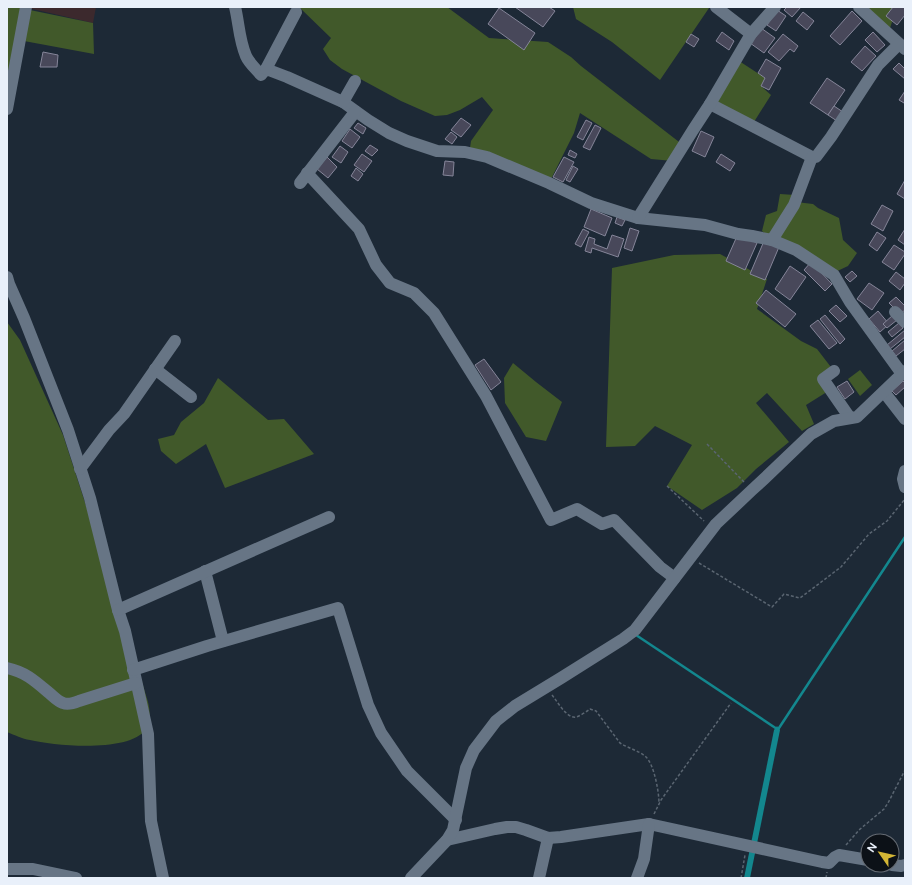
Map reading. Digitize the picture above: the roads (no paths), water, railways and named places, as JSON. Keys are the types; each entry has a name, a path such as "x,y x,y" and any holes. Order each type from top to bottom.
{"street":[{"path":"7,108 26,7"},
{"path":"235,7 246,57 261,75 266,69 296,12"},
{"path":"716,7 751,34"},
{"path":"638,218 710,104 751,34 775,7"},
{"path":"710,104 812,157 816,157 831,137 878,65 902,47 859,7"},
{"path":"266,69 343,102 355,112 389,133 407,141 437,151 465,152 487,157 591,203 638,218 706,225 738,234 772,240 796,250 834,275 850,302 904,372 857,417 834,421 811,434 716,524 635,630 546,688 515,706 496,721 474,750 466,768 453,830 447,840 411,878"},
{"path":"343,102 355,81"},
{"path":"355,112 303,178 359,229 376,265 390,283 414,293 434,313 486,396 551,520 577,509 602,524 614,520 660,567 674,579"},
{"path":"772,240 794,205 812,157"},
{"path":"7,278 68,430 90,498 118,610 125,631 148,734 152,821 163,878"},
{"path":"895,312 905,322"},
{"path":"80,469 109,430 124,414 175,341"},
{"path":"155,369 191,397"},
{"path":"834,371 823,379 850,418"},
{"path":"884,392 905,419"},
{"path":"905,471 903,479 905,487"},
{"path":"118,610 329,517"},
{"path":"205,572 223,641"},
{"path":"133,670 223,641 338,608 368,705 380,733 407,771 456,820"},
{"path":"7,668 18,670 29,677 58,701 65,704 71,704 136,683"},
{"path":"447,840 495,828 507,827 516,827 548,838 649,824 822,862 829,863 839,855 860,859"},
{"path":"636,878 644,858 649,824"},
{"path":"539,878 548,838"},
{"path":"7,869 33,869 76,878"}],"water":[{"path":"777,726 780,730 750,878 744,878 774,730"}],"waterway":[{"path":"777,731 905,537"},
{"path":"636,635 777,729"}]}
